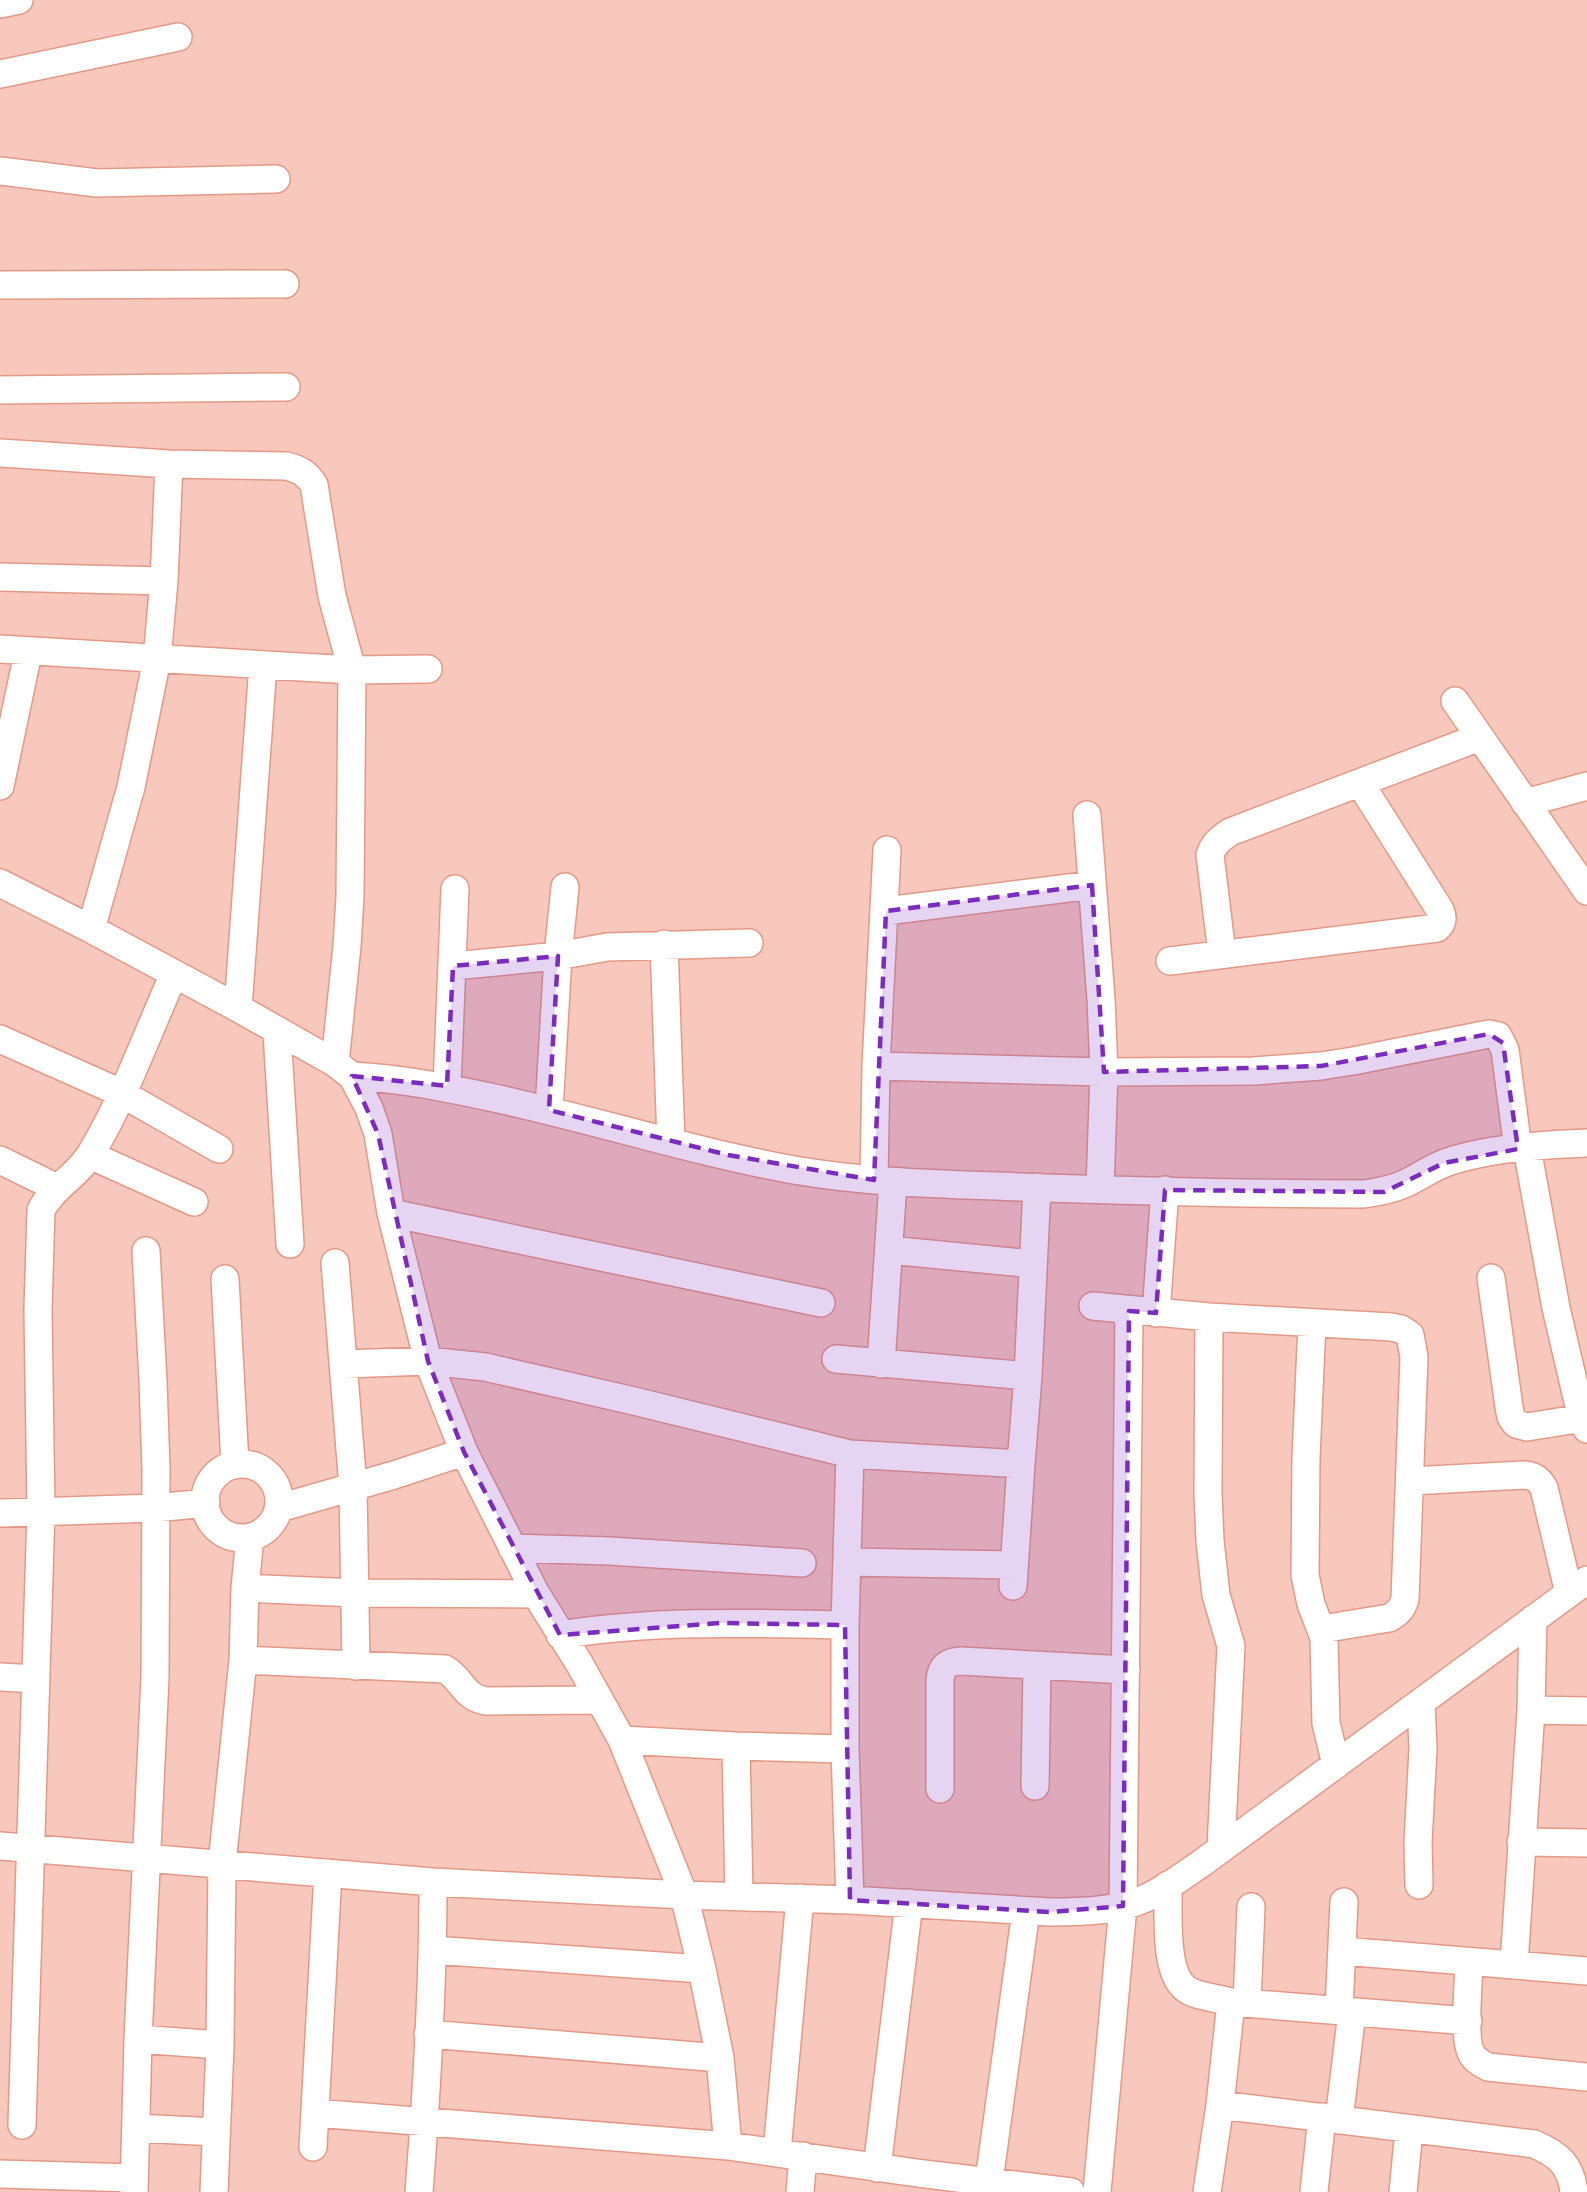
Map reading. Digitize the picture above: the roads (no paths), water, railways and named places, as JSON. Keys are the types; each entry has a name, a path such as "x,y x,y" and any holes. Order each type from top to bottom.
{"street":[{"path":"0,4 19,0"},
{"path":"0,74 178,37"},
{"path":"0,171 97,183 276,179"},
{"path":"0,285 285,284"},
{"path":"0,390 286,387"},
{"path":"0,453 169,464 286,466 297,468 309,475 314,485 332,596 352,670 350,897 344,1070 369,1108 378,1134 392,1213 428,1361 464,1452 536,1594 622,1740 684,1895 720,2058 728,2146"},
{"path":"91,929 131,787 158,658 169,464"},
{"path":"0,577 164,581"},
{"path":"0,650 352,670 428,669"},
{"path":"0,786 28,652"},
{"path":"238,1008 263,665"},
{"path":"1455,701 1587,891"},
{"path":"1221,954 1210,855 1213,845 1230,832 1480,738"},
{"path":"1170,961 1437,928 1442,923 1443,917 1440,910 1360,783"},
{"path":"1525,803 1587,786"},
{"path":"1087,814 1101,999 1104,1072 1100,1189"},
{"path":"881,1364 889,1251 876,1066 886,911 887,850"},
{"path":"0,883 238,1008 344,1070 447,1086 794,1170 883,1181 1100,1189 1364,1194 1384,1192 1444,1163 1466,1157 1522,1148 1587,1143"},
{"path":"886,911 1092,885"},
{"path":"549,1110 558,956 565,886"},
{"path":"447,1086 455,889"},
{"path":"453,966 558,956 607,947 749,943"},
{"path":"664,944 671,1142"},
{"path":"22,2125 41,1511 39,1224 41,1210 47,1198 80,1168 90,1155 121,1093 174,975"},
{"path":"277,1032 290,1244"},
{"path":"876,1066 1104,1072 1254,1071 1321,1066 1489,1034 1498,1036 1505,1050 1522,1148 1556,1308 1585,1424 1527,1427 1516,1424 1509,1407 1491,1278"},
{"path":"0,1039 121,1093 219,1149"},
{"path":"90,1155 194,1202"},
{"path":"0,1160 57,1188"},
{"path":"847,1562 1013,1576 1028,1376 1037,1187"},
{"path":"1156,1313 1165,1190"},
{"path":"392,1213 821,1303"},
{"path":"0,2174 134,2185 138,2039 155,1678 153,1381 146,1251"},
{"path":"889,1251 1033,1264"},
{"path":"335,1263 353,1487 356,1666"},
{"path":"225,1279 235,1464"},
{"path":"1093,1306 1209,1317 1391,1327 1401,1329 1410,1335 1414,1357 1405,1599 1402,1608 1389,1618 1322,1629"},
{"path":"1097,2192 1123,1906 1129,1311"},
{"path":"1209,1317 1210,1541 1216,1594 1231,1646 1221,1848"},
{"path":"1312,1323 1306,1458 1305,1575 1311,1604 1322,1629 1326,1647 1326,1723 1336,1765"},
{"path":"836,1359 1028,1376"},
{"path":"344,1364 428,1361 485,1367 850,1454 1021,1464"},
{"path":"279,1508 464,1452"},
{"path":"850,1454 845,1625 845,1749 850,1900"},
{"path":"235,1464 249,1464 263,1470 273,1480 279,1494 279,1508 273,1521 263,1532 250,1538 235,1538 222,1532 211,1522 206,1503 206,1494 211,1480 221,1470 235,1464"},
{"path":"0,1846 433,1882 684,1895 850,1900 1026,1911 1074,1912 1123,1906 1146,1898 1168,1885 1221,1848 1578,1587 1540,1480 1524,1475 1410,1481"},
{"path":"0,1513 155,1508 206,1503"},
{"path":"219,2192 216,2132 220,2045 222,1864 243,1660 245,1588 250,1538"},
{"path":"512,1548 609,1551 802,1563"},
{"path":"245,1588 355,1593 536,1594"},
{"path":"1514,1964 1531,1710 1533,1619"},
{"path":"560,1635 602,1628 720,1623 845,1625"},
{"path":"243,1660 445,1669 454,1674 471,1697 486,1701 599,1700"},
{"path":"940,1789 941,1672 944,1666 961,1661 1126,1670"},
{"path":"1035,1786 1037,1666"},
{"path":"0,1677 36,1679"},
{"path":"1419,1885 1418,1830 1423,1749 1420,1702"},
{"path":"1531,1710 1587,1711"},
{"path":"622,1740 845,1749"},
{"path":"736,1746 739,1896"},
{"path":"1521,1842 1587,1844"},
{"path":"313,2148 328,1873"},
{"path":"419,2192 433,1950 433,1882"},
{"path":"1168,1885 1169,1947 1172,1965 1185,1988 1195,1993 1239,2002 1468,2021"},
{"path":"800,1898 790,2154 800,2192"},
{"path":"1314,2192 1331,2119 1346,2010 1343,1952 1344,1902"},
{"path":"877,2168 909,1904"},
{"path":"1206,2192 1239,2002 1251,1907"},
{"path":"990,2181 1026,1911"},
{"path":"433,1950 702,1969"},
{"path":"1343,1952 1587,1971"},
{"path":"1469,1962 1468,2047 1472,2056 1479,2063 1503,2069 1587,2077"},
{"path":"428,2034 720,2058"},
{"path":"138,2039 220,2045"},
{"path":"1220,2105 1534,2144 1549,2150 1565,2163 1573,2182 1574,2192"},
{"path":"315,2113 728,2146 877,2168 916,2183 990,2181 1034,2189 1071,2192"},
{"path":"137,2128 216,2132"},
{"path":"1403,2192 1410,2130"}]}
